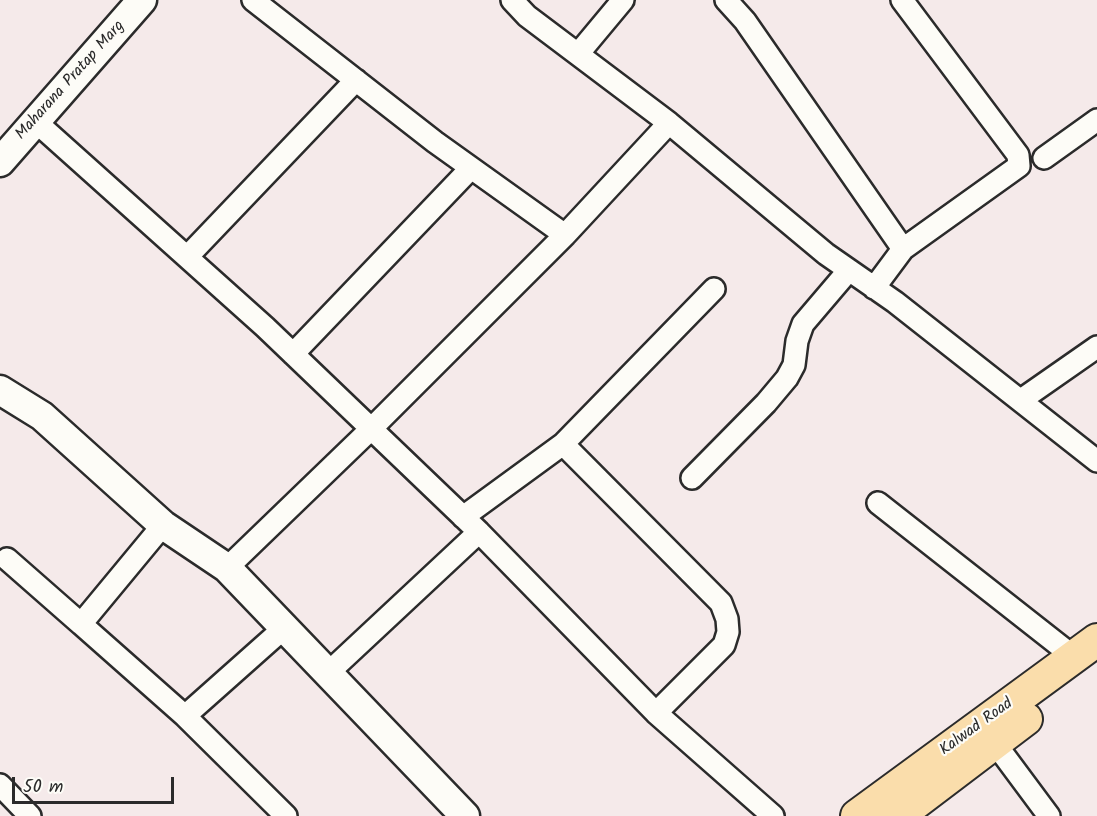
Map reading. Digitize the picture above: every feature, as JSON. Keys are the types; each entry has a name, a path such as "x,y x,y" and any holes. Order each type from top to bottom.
{"main road":[{"name":"Kalwad Road","path":"898,816 994,742 1089,654"},
{"name":"Kalwad Road","path":"857,816 1089,654"}],"street":[{"name":"Maharana Pratap Marg","path":"4,150 35,121 142,0"},
{"path":"253,0 471,168 565,235"},
{"path":"512,0 527,16 669,123 826,254 1021,400 1097,461"},
{"path":"578,54 623,0"},
{"path":"726,0 745,21 903,249"},
{"path":"874,288 903,249 1019,166 1018,155 902,0"},
{"path":"187,257 356,80"},
{"path":"1044,158 1097,120"},
{"path":"35,121 293,354 479,532 656,713 773,816"},
{"path":"226,568 371,429 565,235 669,123"},
{"path":"293,354 471,168"},
{"path":"692,478 766,403 787,378 794,365 797,341 803,324 849,270"},
{"path":"463,517 563,444 714,289"},
{"path":"1021,400 1097,347"},
{"path":"0,390 42,416 163,525 226,568 465,816"},
{"path":"563,444 721,603 727,619 728,632 724,645 656,713"},
{"path":"878,503 1089,654"},
{"path":"81,624 163,525"},
{"path":"328,674 479,532"},
{"path":"7,559 185,716 286,816"},
{"path":"185,716 284,628"},
{"path":"994,742 1049,816"},
{"path":"0,785 30,816"}]}
